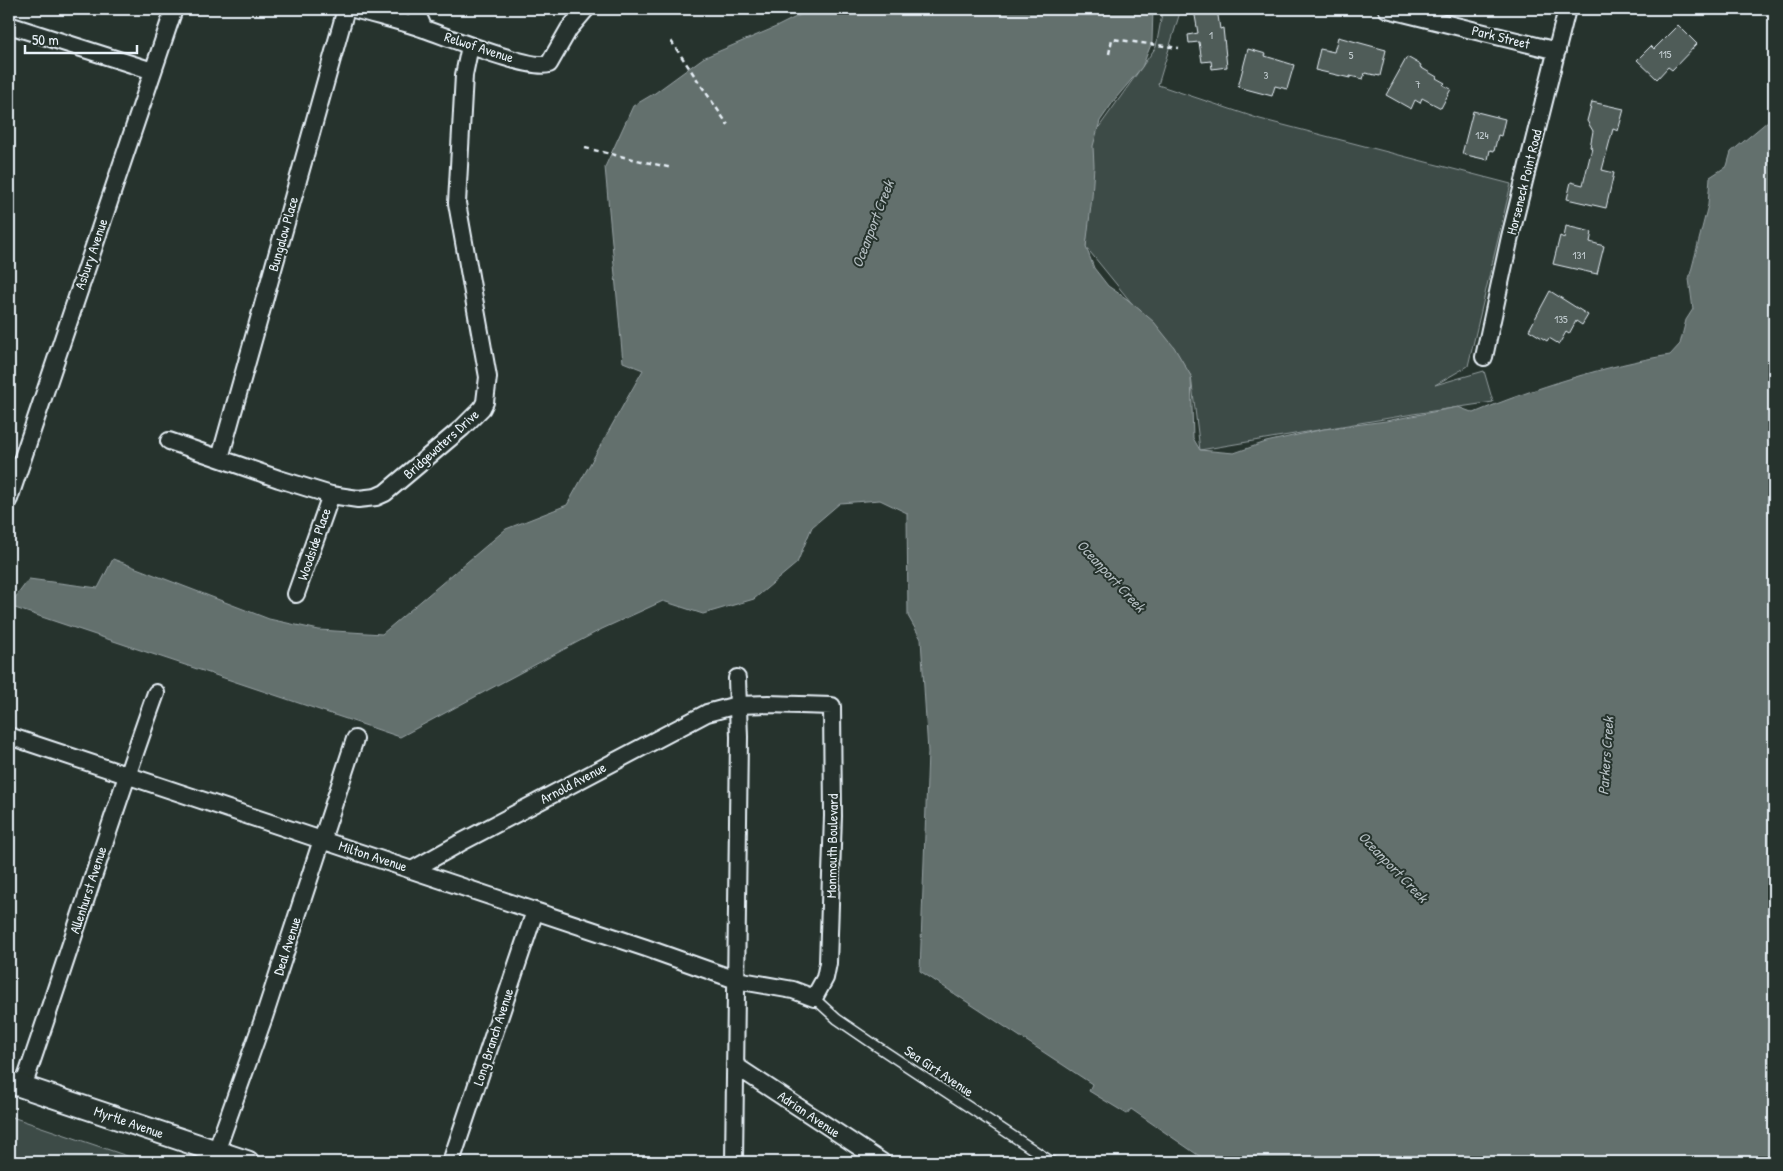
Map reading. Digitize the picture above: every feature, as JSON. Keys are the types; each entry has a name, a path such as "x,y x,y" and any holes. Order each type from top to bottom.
{"street":[{"name":"Asbury Avenue","path":"9,499 174,9"},
{"name":"Bungalow Place","path":"220,458 346,9"},
{"path":"415,9 424,29"},
{"name":"Park Street","path":"1387,9 1557,51"},
{"name":"Horseneck Point Road","path":"1484,357 1510,237 1567,9"},
{"name":"Relwof Avenue","path":"366,10 470,46 530,64 544,66 549,64 569,29 583,12"},
{"path":"9,25 153,71"},
{"name":"Bridgewaters Drive","path":"169,441 331,495 358,499 376,497 385,493 462,428 482,408 485,402 488,377 458,203 464,75 470,46"},
{"name":"Woodside Place","path":"296,594 331,495"},
{"path":"734,1162 739,737 737,678"},
{"name":"Allenhurst Avenue","path":"16,1084 156,693"},
{"name":"Arnold Avenue","path":"412,870 707,713 737,705"},
{"name":"Monmouth Boulevard","path":"737,705 832,706 833,816 829,945 825,978 814,998"},
{"name":"Milton Avenue","path":"9,736 736,980"},
{"name":"Deal Avenue","path":"216,1152 264,1017 355,739"},
{"name":"Long Branch Avenue","path":"451,1162 535,911"},
{"path":"736,980 794,990 814,998"},
{"name":"Adrian Avenue","path":"736,1066 882,1162"},
{"name":"Myrtle Avenue","path":"16,1084 248,1162"}],"lane":[{"name":"Sea Girt Avenue","path":"814,998 838,1019 868,1040 1052,1162"}],"path":[{"path":"1109,54 1112,39 1179,48"},
{"path":"671,41 728,125"},
{"path":"585,148 672,168"}],"shaded area":[{"path":"1163,9 1181,9 1158,85 1260,119 1511,184 1468,366 1435,385 1484,371 1493,402 1200,450 1191,376 1086,247 1092,137 1156,47"},
{"path":"9,1116 145,1162 9,1162"}],"water":[{"path":"812,9 1153,9 1152,42 1142,67 1100,121 1093,146 1092,197 1086,247 1094,268 1108,286 1154,322 1174,347 1191,376 1193,438 1200,450 1234,453 1266,442 1324,429 1386,421 1458,407 1474,413 1571,378 1646,359 1670,355 1680,344 1686,320 1693,309 1689,279 1708,205 1710,177 1727,166 1731,152 1774,116 1774,1162 1208,1162 1131,1109 1127,1114 1089,1091 1092,1084 920,971 928,752 921,639 908,616 907,513 880,500 840,503 812,527 797,563 754,599 703,614 663,601 602,629 400,737 9,606 29,579 98,588 113,559 269,619 319,630 382,634 506,529 567,505 643,370 623,362 605,167 633,106 655,93 703,58 776,27"}],"building":[{"path":"1217,9 1220,29 1223,28 1227,67 1212,69 1211,61 1202,62 1199,42 1189,43 1188,35 1198,33 1194,10"},
{"path":"1678,25 1697,44 1672,70 1668,67 1657,79 1637,60 1651,46 1654,49"},
{"path":"1338,37 1386,50 1380,76 1365,73 1363,79 1350,76 1350,78 1315,70 1320,49 1334,52"},
{"path":"1248,49 1294,65 1287,89 1275,86 1272,96 1238,87"},
{"path":"1407,57 1421,65 1420,67 1437,77 1445,83 1443,85 1451,89 1441,108 1422,98 1420,103 1415,100 1411,109 1386,95"},
{"path":"1592,102 1624,109 1618,131 1613,129 1602,170 1614,173 1606,208 1567,199 1571,182 1583,185 1592,148 1590,147 1593,131 1587,121"},
{"path":"1473,111 1505,119 1501,136 1498,135 1494,151 1490,150 1488,160 1462,154"},
{"path":"1566,226 1592,232 1590,242 1604,246 1597,274 1553,264 1560,236 1564,238"},
{"path":"1550,291 1588,315 1582,325 1576,321 1569,334 1566,332 1559,344 1549,338 1547,341 1529,330"}],"water label":[{"name":"Oceanport Creek","path":"873,224"},
{"name":"Oceanport Creek","path":"1111,576"},
{"name":"Parkers Creek","path":"1606,756"},
{"name":"Oceanport Creek","path":"1393,867"}]}
